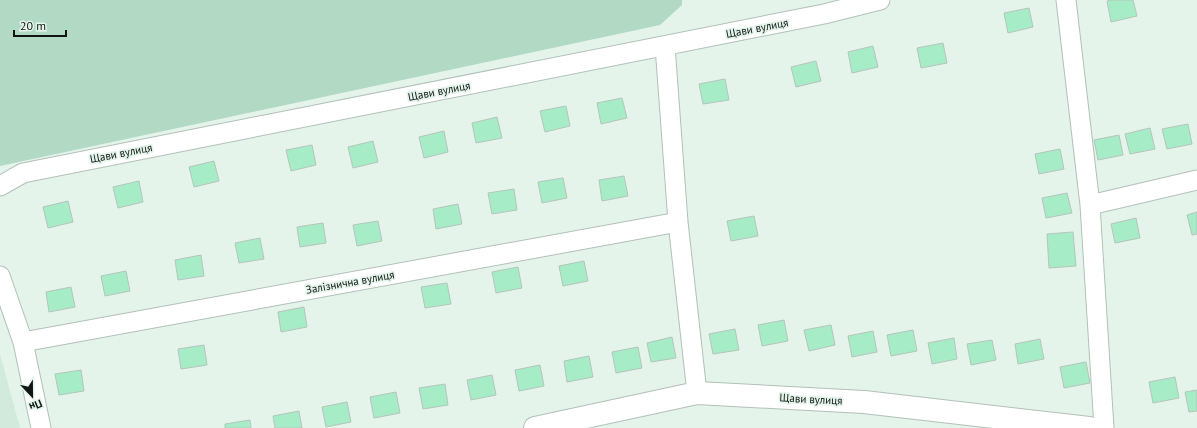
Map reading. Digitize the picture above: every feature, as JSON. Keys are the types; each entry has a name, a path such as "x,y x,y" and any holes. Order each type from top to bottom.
{"main road":[{"name":"Щави вулиця","path":"536,428 697,393 864,402 1089,428"}],"street":[{"name":"Щави вулиця","path":"0,186 23,173 824,14 880,0"},
{"path":"1066,0 1090,205 1104,428"},
{"path":"665,46 678,222 697,393"},
{"path":"1090,205 1197,180"},
{"name":"Залізнична вулиця","path":"23,342 678,222"},
{"path":"0,276 23,342 41,428"}],"shaded area":[{"path":"0,0 682,0 682,5 660,25 0,166"},
{"path":"0,354 20,428 0,428"}],"building":[{"path":"1133,0 1137,16 1111,22 1107,1"},
{"path":"1029,8 1033,27 1008,33 1004,13"},
{"path":"943,43 947,63 921,68 917,48"},
{"path":"873,46 878,67 852,73 848,52"},
{"path":"816,61 821,81 796,87 791,67"},
{"path":"725,79 729,100 703,104 699,84"},
{"path":"622,98 627,118 601,124 597,103"},
{"path":"566,106 570,126 545,132 540,111"},
{"path":"497,117 502,138 476,143 472,123"},
{"path":"1188,124 1192,144 1167,149 1162,129"},
{"path":"1150,128 1155,149 1130,154 1125,134"},
{"path":"444,131 448,152 424,158 419,137"},
{"path":"1119,135 1123,155 1098,160 1094,140"},
{"path":"373,141 378,162 353,168 348,147"},
{"path":"312,145 316,165 291,171 286,150"},
{"path":"1060,149 1064,169 1039,174 1035,154"},
{"path":"214,161 219,181 194,187 189,167"},
{"path":"624,176 628,196 602,201 599,180"},
{"path":"563,178 567,198 542,203 538,182"},
{"path":"139,181 143,202 118,208 113,187"},
{"path":"514,189 517,210 492,214 488,193"},
{"path":"1067,193 1072,213 1046,218 1042,198"},
{"path":"68,201 73,222 48,228 43,207"},
{"path":"458,204 462,224 436,229 433,209"},
{"path":"1197,212 1197,234 1192,235 1187,215"},
{"path":"754,216 758,236 731,241 727,221"},
{"path":"1136,218 1140,238 1115,243 1111,224"},
{"path":"378,221 382,241 357,246 353,225"},
{"path":"323,223 326,243 300,247 297,227"},
{"path":"1073,232 1076,266 1049,268 1047,234"},
{"path":"260,238 264,259 239,263 235,243"},
{"path":"201,255 204,276 178,280 175,260"},
{"path":"584,261 588,281 563,286 559,266"},
{"path":"518,267 522,288 496,293 492,272"},
{"path":"126,271 130,291 105,296 101,276"},
{"path":"447,283 451,304 425,308 421,287"},
{"path":"71,287 75,307 49,312 46,292"},
{"path":"304,307 307,327 281,332 278,312"},
{"path":"784,320 788,341 762,346 758,325"},
{"path":"831,325 835,345 809,351 804,330"},
{"path":"735,329 739,350 713,354 709,334"},
{"path":"913,330 917,351 891,356 887,335"},
{"path":"873,331 877,352 852,357 848,336"},
{"path":"672,337 676,358 651,362 647,343"},
{"path":"954,338 957,359 932,364 928,343"},
{"path":"1040,339 1044,359 1018,364 1015,344"},
{"path":"992,340 996,360 971,365 967,344"},
{"path":"204,345 207,365 181,369 178,349"},
{"path":"638,347 642,368 616,373 612,352"},
{"path":"589,356 593,377 567,382 564,361"},
{"path":"1086,362 1090,383 1064,388 1060,367"},
{"path":"540,365 544,386 519,391 515,370"},
{"path":"81,370 84,391 59,395 55,374"},
{"path":"492,375 496,395 471,400 467,380"},
{"path":"1175,377 1179,398 1153,403 1149,382"},
{"path":"445,384 448,405 423,409 419,388"},
{"path":"1197,390 1197,411 1189,412 1185,392"},
{"path":"396,392 400,413 374,418 370,397"},
{"path":"347,402 351,422 326,427 322,407"},
{"path":"299,411 302,428 275,428 273,416"},
{"path":"250,420 251,428 225,428 225,424"}]}
